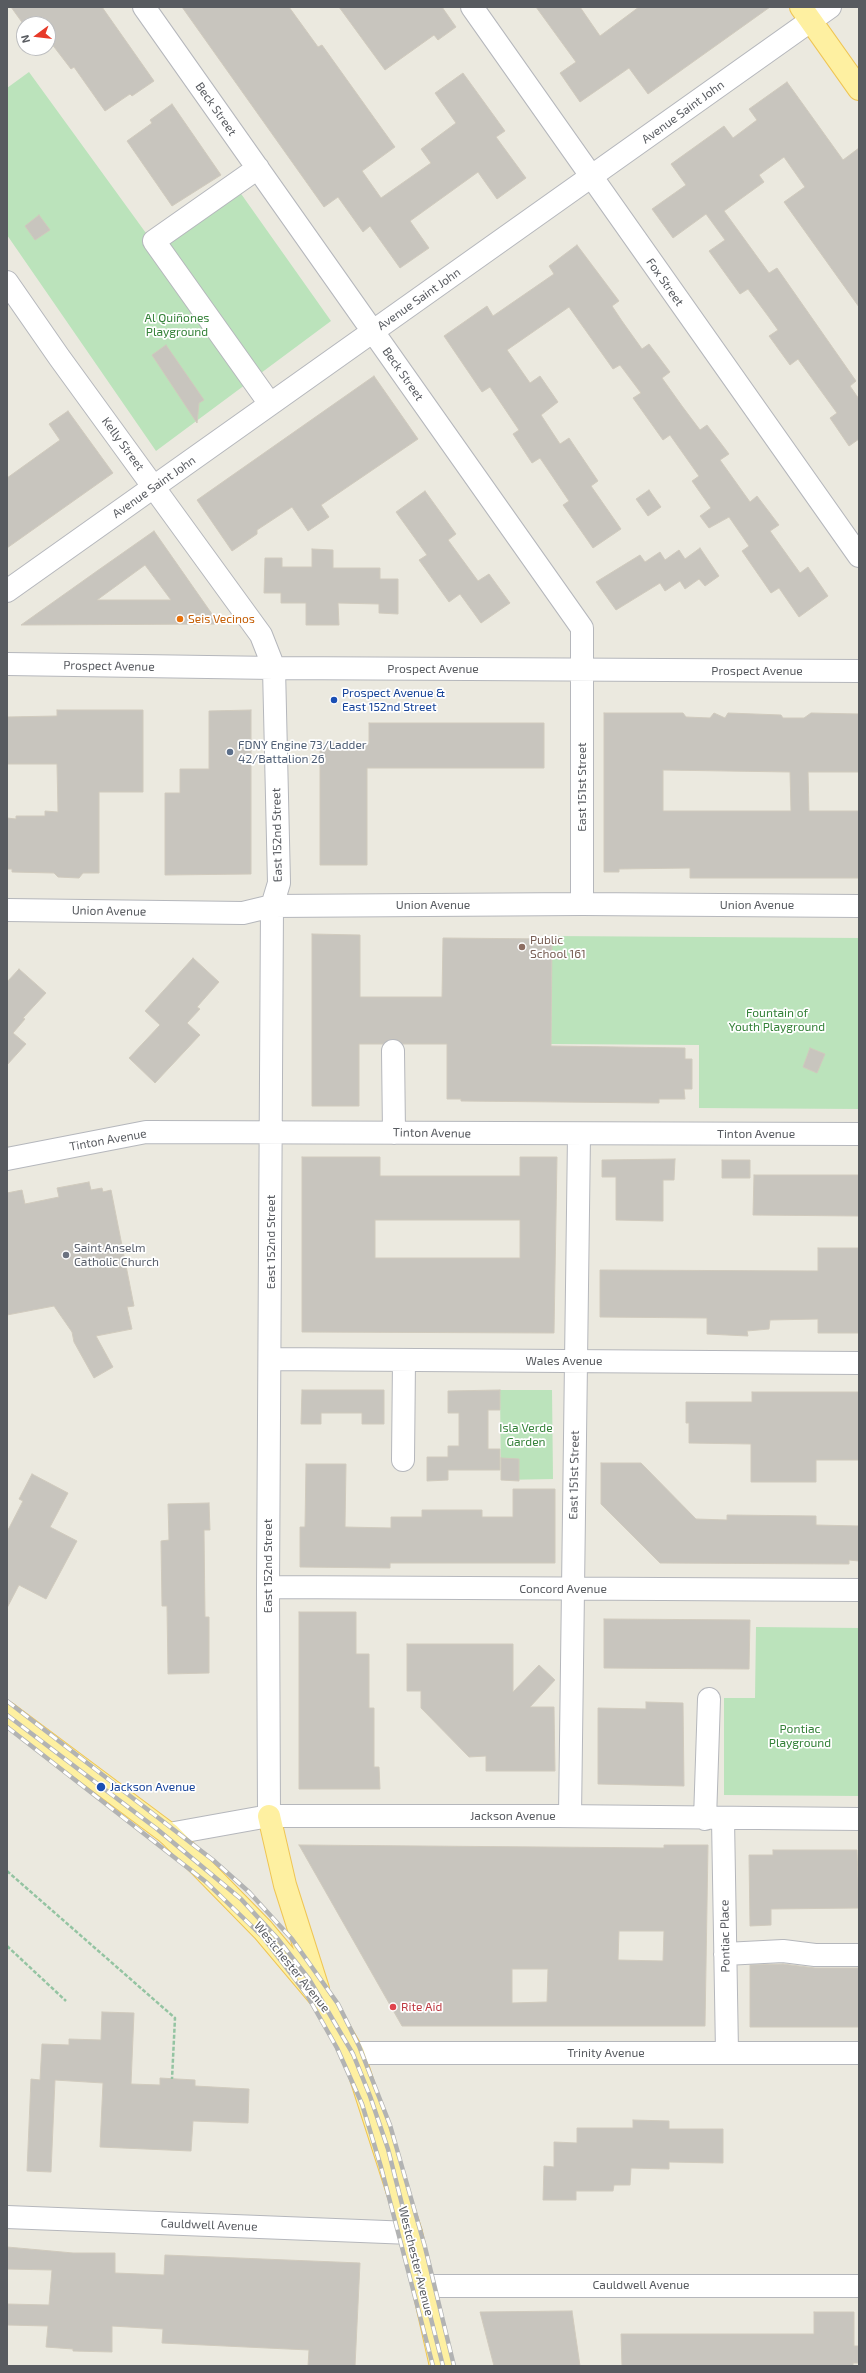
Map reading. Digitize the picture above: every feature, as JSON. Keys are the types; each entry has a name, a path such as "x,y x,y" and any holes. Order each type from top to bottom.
{"main road":[{"path":"806,14 859,89"},
{"name":"Westchester Avenue","path":"7,1713 169,1834 263,1930 322,2000 353,2053 411,2233 441,2366"},
{"path":"269,1816 284,1885 322,2000"}],"street":[{"name":"Beck Street","path":"144,7 582,628 583,670"},
{"name":"Fox Street","path":"472,7 859,556"},
{"name":"Avenue Saint John","path":"7,591 592,177 806,14 830,7"},
{"path":"258,168 154,241 270,404"},
{"name":"Kelly Street","path":"7,282 261,635 274,668"},
{"name":"Prospect Avenue","path":"7,664 274,668 859,671"},
{"name":"East 152nd Street","path":"269,1816 268,1587 272,906 279,883 274,668"},
{"name":"East 151st Street","path":"582,904 583,670"},
{"name":"Union Avenue","path":"7,910 243,913 272,906 582,904 859,906"},
{"path":"393,1051 394,1133"},
{"name":"Tinton Avenue","path":"7,1159 146,1132 580,1135 859,1134"},
{"name":"East 151st Street","path":"570,1816 572,1588 580,1135"},
{"name":"Wales Avenue","path":"270,1359 859,1363"},
{"path":"403,1460 404,1360"},
{"name":"Concord Avenue","path":"268,1587 859,1590"},
{"name":"Pontiac Place","path":"709,1698 714,1819 725,1954 727,2052"},
{"name":"Jackson Avenue","path":"169,1834 269,1816 570,1816 714,1819 859,1819"},
{"path":"725,1954 783,1951 815,1955 859,1955"},
{"name":"Trinity Avenue","path":"353,2053 859,2053"},
{"name":"Cauldwell Avenue","path":"7,2217 411,2233"},
{"name":"Cauldwell Avenue","path":"423,2286 859,2286"}],"path":[{"path":"7,1871 174,2018 172,2079"},
{"path":"7,1946 66,2001"}],"green space":[{"name":"Al Quiñones Playground","path":"29,72 151,240 232,181 331,321 156,451 7,235 7,88"},
{"name":"Fountain of Youth Playground","path":"552,936 859,938 859,1109 699,1108 699,1045 551,1044"},
{"name":"Isla Verde Garden","path":"500,1390 552,1390 553,1479 501,1480"},
{"name":"Pontiac Playground","path":"756,1627 859,1628 859,1796 724,1795 724,1698 755,1698"}],"building":[{"path":"11,7 102,7 154,81 132,96 130,94 105,111 74,67 71,69 56,49 56,16 18,16"},
{"path":"182,7 289,7 318,47 322,45 395,147 362,171 381,198 431,163 421,149 456,123 435,93 463,73 505,131 496,137 526,178 497,199 478,172 410,221 429,248 400,268 370,226 363,232 338,197 324,207"},
{"path":"339,7 442,7 456,27 438,40 434,35 385,70"},
{"path":"536,7 580,7 600,36 639,7 770,7 648,94 629,68 580,102 560,73 576,62"},
{"path":"787,82 843,160 859,148 859,307 784,202 805,187 784,157 759,175 764,182 724,211 769,273 777,268 856,381 850,386 859,399 859,439 849,446 830,418 837,413 798,359 790,365 769,336 778,330 768,316 748,289 740,294 709,251 725,240 706,214 673,238 652,209 686,185 671,164 724,126 733,138 757,120 749,109"},
{"path":"172,104 221,175 172,206 127,141 152,123 150,120"},
{"path":"39,215 50,230 35,240 25,226"},
{"path":"577,245 619,301 612,306 642,349 649,344 670,372 662,378 682,406 700,430 707,425 729,454 720,460 750,502 757,496 779,525 770,531 800,573 808,567 828,596 799,617 779,588 771,593 742,551 749,546 729,517 709,528 700,516 711,508 692,481 699,476 670,435 663,440 633,398 641,393 620,365 613,369 569,307 507,350 530,383 540,376 558,402 541,415 560,444 569,438 598,481 591,486 621,529 593,548 563,505 569,501 540,458 532,463 513,434 519,430 490,387 482,392 444,336 487,306 493,316 554,274 549,266"},
{"path":"166,345 204,400 199,403 197,423 152,355"},
{"path":"374,376 418,439 321,505 329,517 308,531 292,507 257,530 257,534 232,551 197,500"},
{"path":"68,411 113,473 7,548 7,478 60,440 49,424"},
{"path":"649,490 661,507 648,516 636,499"},
{"path":"425,491 456,534 448,540 478,581 489,574 510,603 481,623 460,594 449,602 419,560 427,555 396,512"},
{"path":"154,531 219,624 21,625","holes":["145,565 171,600 97,600"]},
{"path":"700,548 719,576 705,586 699,579 685,589 680,581 665,591 660,583 616,610 596,582 640,555 645,562 660,552 665,560 679,550 685,559"},
{"path":"312,549 333,550 333,568 380,568 380,579 398,579 398,614 379,613 379,604 338,603 339,625 306,625 306,603 281,603 281,593 264,593 265,558 282,558 282,567 312,567"},
{"path":"57,710 143,710 143,792 99,792 99,873 83,873 79,878 58,877 54,873 12,872 12,869 7,869 7,818 16,819 16,816 45,816 45,811 58,812 57,764 7,764 7,717 57,716"},
{"path":"251,710 251,874 165,875 165,793 180,793 180,769 209,769 209,711"},
{"path":"604,713 683,713 686,717 710,718 714,713 725,718 728,713 781,715 783,718 804,718 811,713 859,714 859,772 808,772 809,811 859,811 859,878 690,878 690,868 619,869 619,872 604,872","holes":["663,770 790,772 791,811 663,811"]},
{"path":"369,723 544,723 544,768 367,768 367,865 320,865 320,743 369,744"},
{"path":"312,934 360,935 360,997 442,997 443,938 552,939 551,1046 685,1048 685,1059 692,1059 692,1089 684,1089 685,1099 659,1099 659,1103 461,1101 461,1099 447,1099 447,1044 403,1044 392,1039 383,1044 359,1044 359,1106 312,1106"},
{"path":"193,958 219,982 197,1007 200,1009 187,1023 200,1035 155,1083 129,1058 160,1025 145,1011"},
{"path":"19,969 46,993 23,1018 25,1019 13,1033 26,1044 7,1065 7,982"},
{"path":"810,1048 825,1054 817,1073 803,1067"},
{"path":"302,1157 380,1157 380,1176 520,1176 520,1157 557,1157 554,1333 302,1332","holes":["375,1220 520,1220 520,1258 375,1258"]},
{"path":"675,1159 674,1180 663,1180 663,1221 616,1220 616,1177 602,1177 602,1160"},
{"path":"722,1160 750,1160 750,1178 722,1178"},
{"path":"754,1175 859,1175 859,1216 753,1215"},
{"name":"Saint Anselm Catholic Church","path":"89,1182 91,1190 102,1188 103,1192 111,1190 134,1306 127,1307 132,1329 96,1336 113,1367 94,1378 74,1342 72,1332 54,1306 7,1315 7,1193 22,1190 25,1204 59,1197 57,1188"},
{"path":"818,1248 859,1248 859,1333 818,1333 818,1319 770,1320 769,1329 747,1331 748,1336 707,1334 707,1318 600,1317 600,1270 818,1271"},
{"path":"302,1390 384,1390 384,1424 362,1424 362,1413 321,1413 321,1424 301,1424"},
{"path":"500,1390 500,1410 488,1410 488,1449 500,1449 500,1470 448,1470 448,1480 427,1481 427,1457 448,1457 448,1446 459,1446 459,1413 448,1413 448,1391"},
{"path":"752,1392 859,1392 859,1460 816,1460 816,1482 751,1482 751,1444 689,1443 689,1423 686,1423 686,1402 752,1402"},
{"path":"501,1458 519,1459 519,1481 501,1480"},
{"path":"601,1463 641,1463 696,1519 727,1520 727,1515 816,1516 816,1525 859,1526 859,1561 849,1560 849,1564 660,1563 601,1504"},
{"path":"306,1464 346,1464 345,1527 391,1528 391,1517 422,1517 422,1510 482,1510 482,1517 513,1517 513,1489 555,1489 555,1563 390,1563 390,1568 300,1567 300,1527 305,1527"},
{"path":"32,1474 68,1493 50,1527 77,1541 46,1599 19,1585 7,1608 7,1532 23,1501 19,1499"},
{"path":"209,1503 210,1530 204,1530 205,1617 209,1617 209,1673 168,1674 167,1606 162,1606 161,1541 169,1540 168,1504"},
{"path":"299,1612 356,1612 356,1654 369,1654 369,1708 374,1708 374,1767 379,1767 380,1789 299,1789"},
{"path":"604,1619 750,1620 749,1669 604,1668"},
{"path":"407,1644 513,1644 513,1692 539,1665 555,1680 530,1707 554,1707 555,1771 486,1771 486,1756 469,1757 421,1708 421,1691 407,1691"},
{"path":"646,1702 683,1703 684,1786 598,1784 598,1708 646,1709"},
{"path":"299,1845 664,1848 664,1845 708,1845 705,2026 402,2026","holes":["619,1931 664,1931 663,1961 618,1960","512,1969 548,1969 547,2002 512,2003"]},
{"path":"773,1850 857,1850 859,1908 771,1909 771,1925 750,1926 749,1855 773,1855"},
{"path":"783,1964 815,1968 859,1968 859,2027 750,2027 750,1965"},
{"path":"102,2012 134,2013 131,2084 160,2085 160,2078 195,2080 195,2086 249,2089 248,2123 193,2121 191,2151 100,2147 103,2083 55,2080 51,2172 27,2171 31,2079 40,2080 42,2044 69,2045 69,2039 101,2040"},
{"path":"633,2120 669,2121 669,2129 723,2129 723,2163 669,2162 669,2169 631,2168 630,2185 614,2185 613,2191 576,2191 576,2200 543,2200 544,2166 554,2167 554,2142 577,2143 577,2128 633,2128"},
{"path":"7,2247 73,2253 115,2253 115,2273 164,2275 165,2255 360,2263 355,2366 308,2366 309,2350 162,2343 163,2329 112,2326 112,2352 73,2351 73,2349 46,2347 48,2326 7,2325 7,2304 49,2305 52,2270 7,2269"},
{"path":"572,2311 580,2366 494,2366 480,2312"},
{"path":"814,2312 854,2312 854,2346 859,2346 859,2363 853,2363 853,2366 622,2366 621,2334 814,2334"}],"railway":[{"path":"7,1701 213,1860 249,1892 292,1939 338,2004 359,2046 390,2125 425,2247 454,2366"},
{"path":"7,1715 157,1829 241,1899 277,1938 309,1979 353,2054 370,2096 388,2149 443,2366"},
{"path":"7,1727 206,1882 263,1937 307,1995 337,2048 362,2104 381,2167 433,2366"}],"place":[{"name":"Seis Vecinos","path":"180,619"},
{"name":"Prospect Avenue & East 152nd Street","path":"334,700"},
{"name":"FDNY Engine 73/Ladder 42/Battalion 26","path":"230,752"},
{"name":"Public School 161","path":"522,947"},
{"name":"Saint Anselm Catholic Church","path":"66,1255"},
{"name":"Jackson Avenue","path":"101,1787"},
{"name":"Rite Aid","path":"393,2007"}]}
